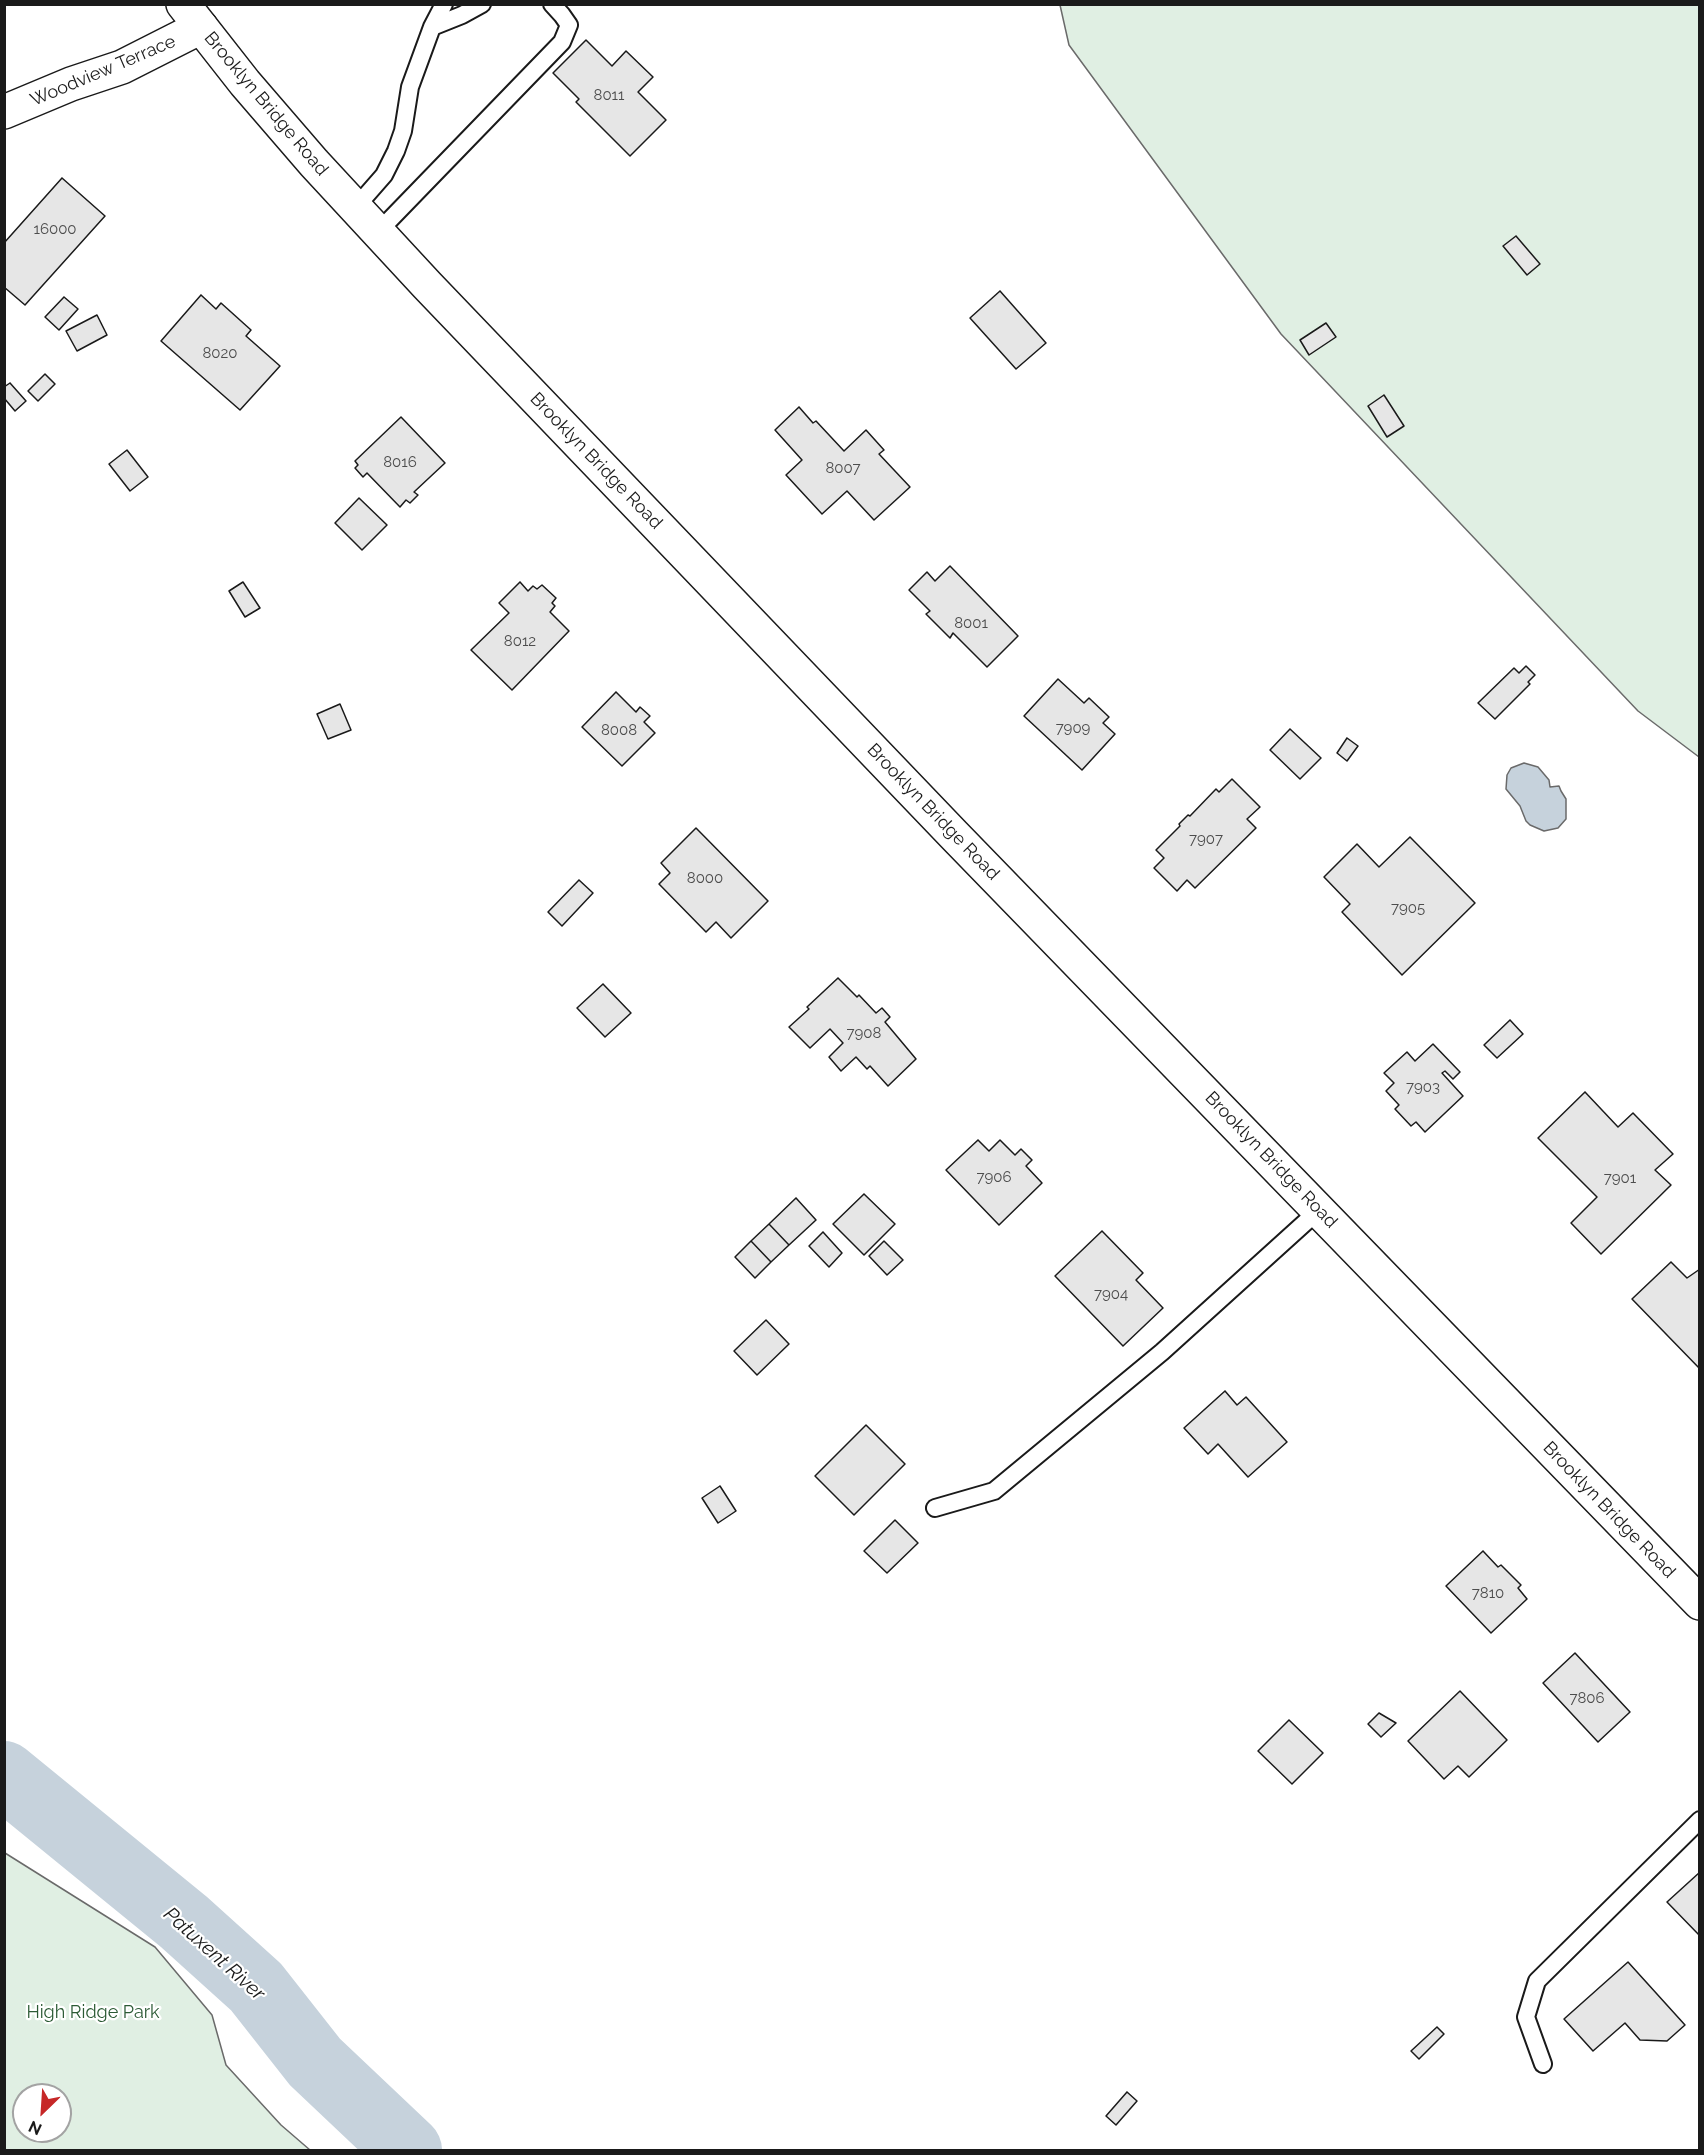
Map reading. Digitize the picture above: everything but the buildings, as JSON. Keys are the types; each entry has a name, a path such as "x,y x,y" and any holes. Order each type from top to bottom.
{"street":[{"name":"Brooklyn Bridge Road","path":"192,16 245,83 378,232 954,835 1700,1603"},
{"name":"Woodview Terrace","path":"4,112 71,84 122,67 178,40 192,16"}],"lane":[{"path":"356,207 384,175 396,151 403,131 410,87 432,27 444,4"},
{"path":"432,27 482,4"},
{"path":"378,232 562,42 568,25 552,4"},
{"path":"935,1508 994,1491 1161,1352 1319,1210"},
{"path":"1543,2064 1526,2017 1537,1981 1700,1820"}],"green space":[{"path":"1060,5 1699,5 1699,757 1638,711 1281,334 1069,45"},
{"name":"High Ridge Park","path":"5,1853 155,1947 212,2015 226,2065 281,2125 310,2150 5,2150"}],"shaded area":[{"path":"1524,763 1538,767 1549,780 1550,787 1559,786 1566,799 1566,819 1558,828 1544,831 1530,825 1520,806 1506,789 1507,775 1511,768"}],"waterway":[{"name":"Patuxent River","path":"4,1775 184,1922 256,1987 315,2062 408,2150"}]}
